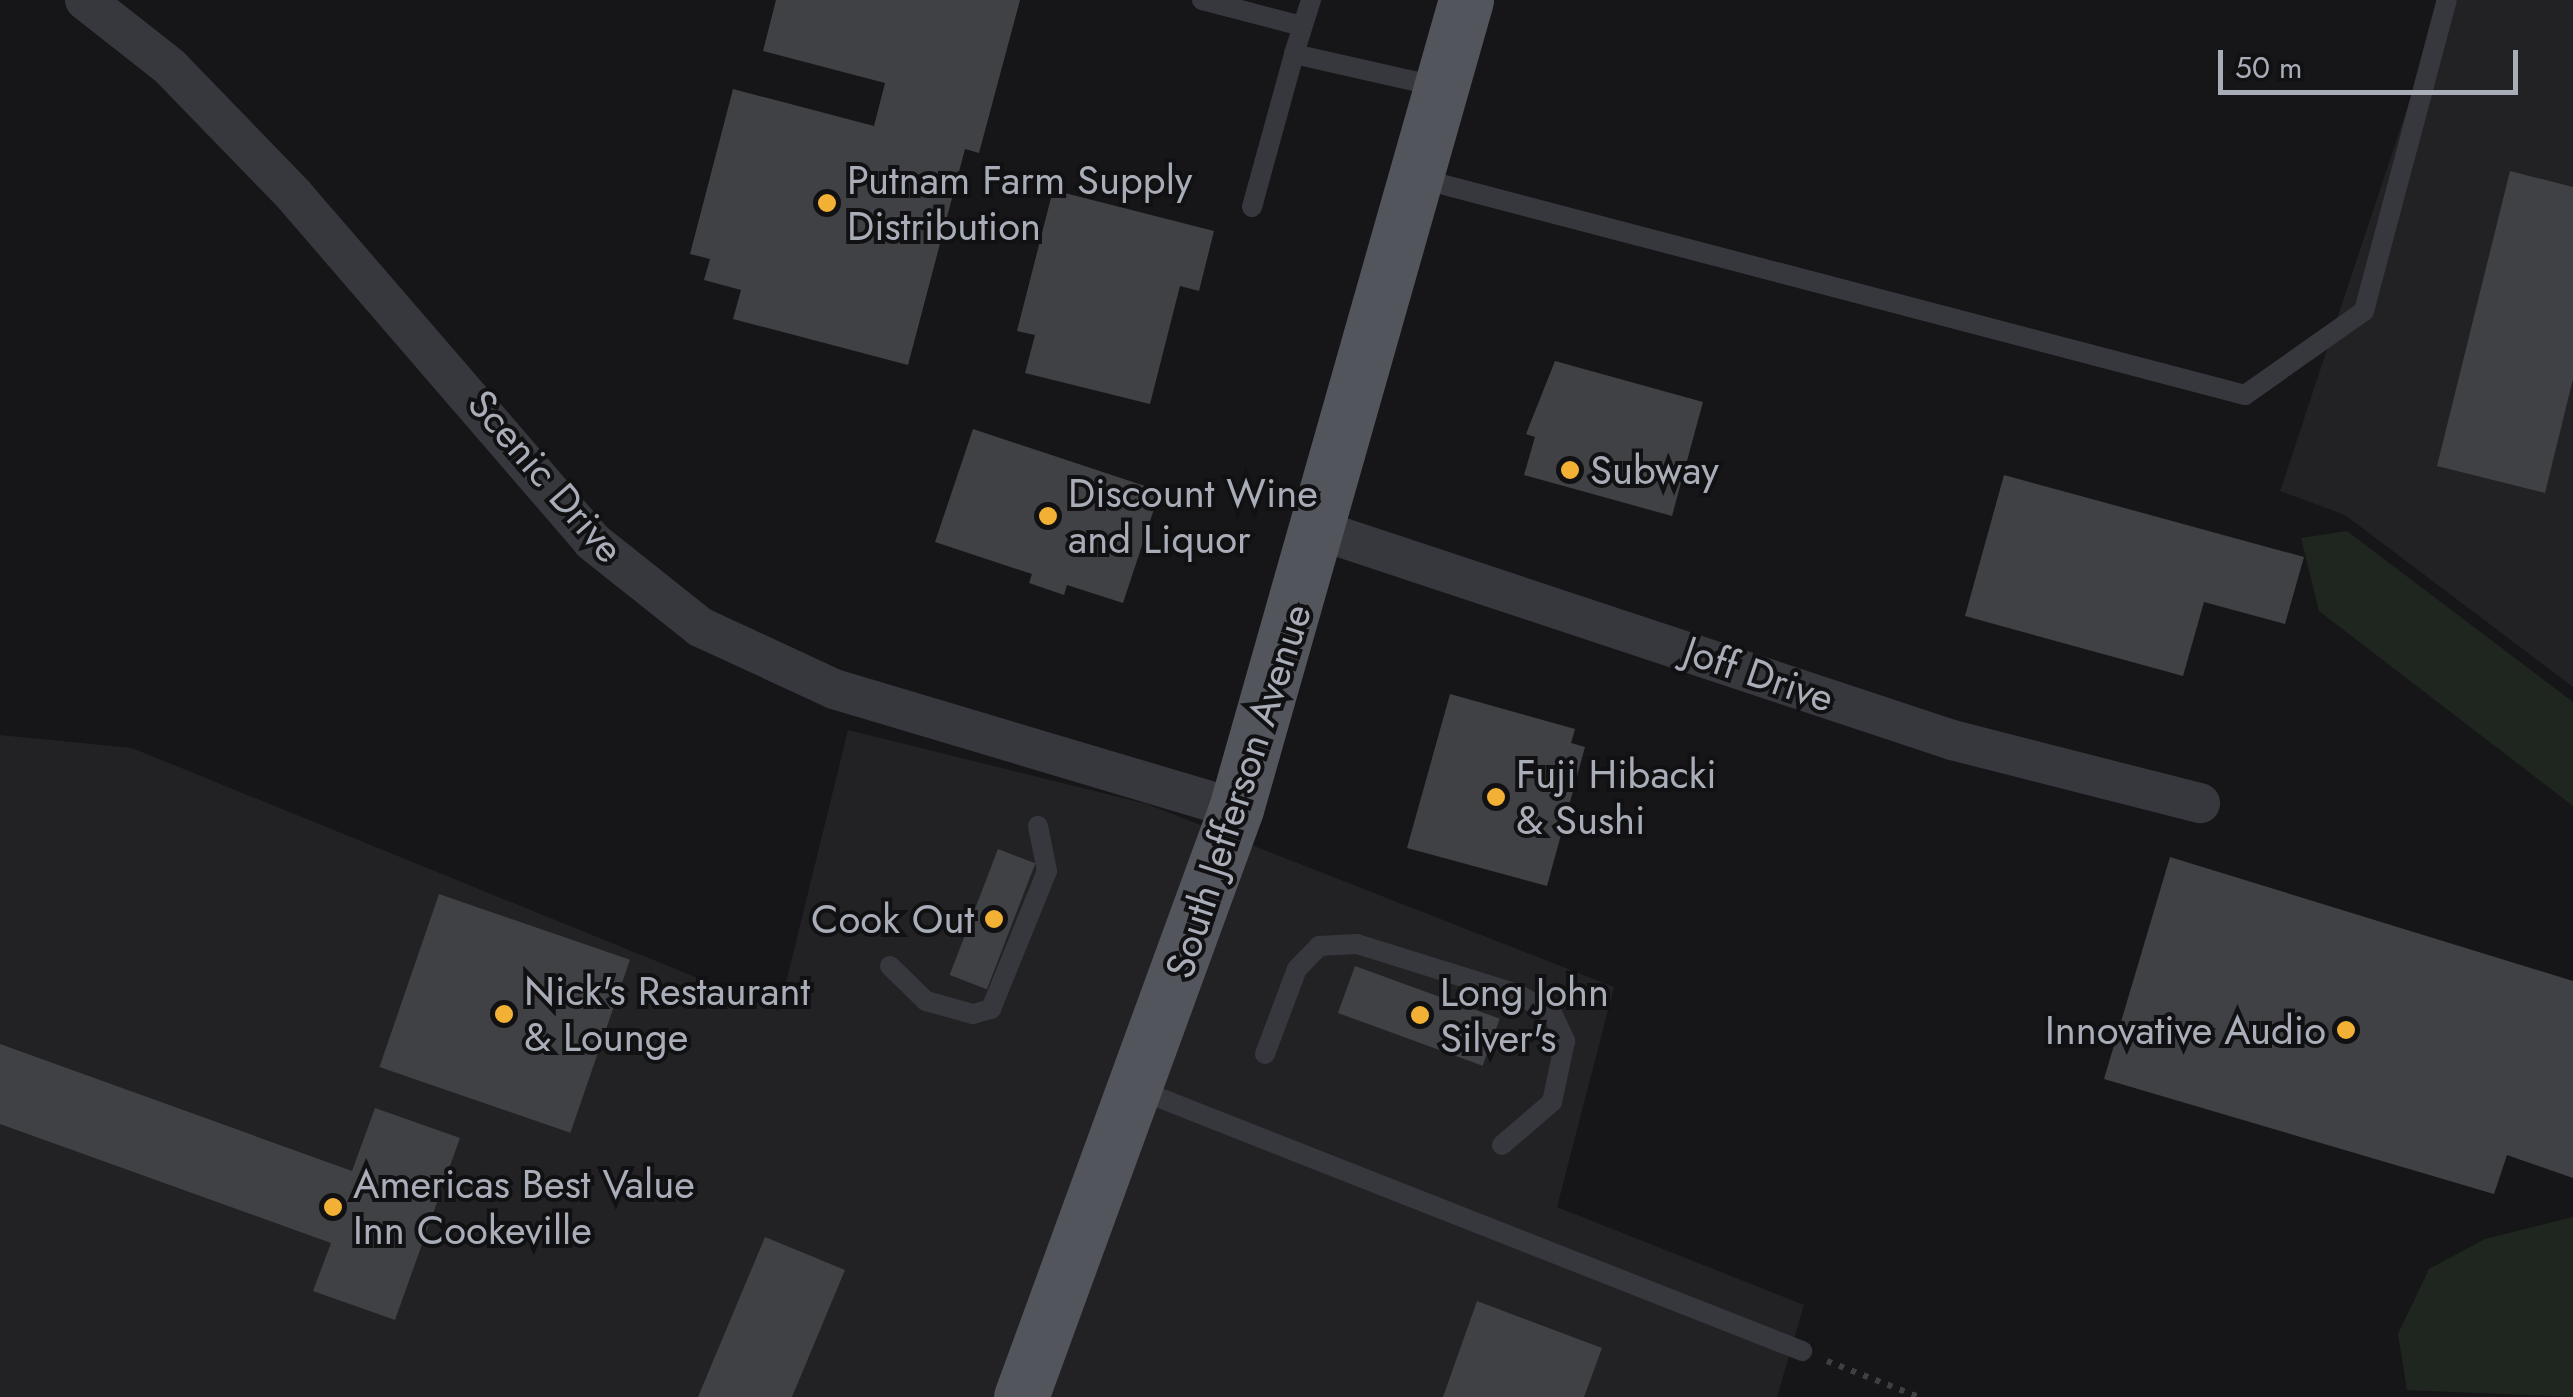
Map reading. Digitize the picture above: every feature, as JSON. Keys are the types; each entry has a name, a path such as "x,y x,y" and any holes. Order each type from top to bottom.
{"main road":[{"name":"South Jefferson Avenue","path":"1021,1397 1137,1090 1236,809 1322,532 1466,0"}],"street":[{"name":"Scenic Drive","path":"85,0 170,67 293,194 592,541 700,627 834,689 1236,809"},
{"name":"Joff Drive","path":"1322,532 1952,740 2200,804"}],"lane":[{"path":"1202,0 1302,26"},
{"path":"1252,207 1311,0"},
{"path":"1418,178 2246,396 2364,311 2448,0"},
{"path":"1294,54 1443,88"},
{"path":"890,966 926,1000 973,1014 991,1009 1047,872 1038,826"},
{"path":"1265,1054 1297,969 1319,946 1357,944 1518,994 1552,1015 1565,1042 1552,1102 1502,1145"},
{"path":"1137,1090 1802,1351"}],"path":[{"path":"1802,1351 1919,1397"}],"shaded area":[{"path":"2443,0 2573,0 2573,687 2345,515 2280,491"},
{"path":"2347,531 2573,702 2573,806 2319,611 2301,538"},
{"path":"848,730 1147,804 1614,987 1557,1207 1804,1305 1777,1397 0,1397 0,735 132,748 779,1011"},
{"path":"2573,1217 2573,1397 2407,1390 2398,1334 2429,1269 2485,1239"}],"building":[{"name":"Putnam Farm Supply Distribution","path":"776,0 1020,0 979,153 965,149 908,365 733,319 741,290 704,280 710,259 690,254 733,89 874,126 885,83 763,51"},
{"path":"2510,171 2573,187 2573,379 2545,493 2437,466"},
{"path":"1053,190 1214,231 1199,291 1180,286 1150,404 1025,373 1035,335 1017,331"},
{"path":"1555,361 1703,402 1672,516 1524,475 1535,437 1526,434"},
{"name":"Discount Wine and Liquor","path":"973,429 1160,491 1123,603 1067,585 1064,595 1029,583 1032,574 935,542"},
{"path":"2004,475 2304,557 2285,624 2204,602 2183,676 1965,616"},
{"name":"Fuji Hibacki & Sushi","path":"1450,694 1575,729 1571,743 1585,747 1547,886 1407,848"},
{"name":"Cook Out","path":"998,849 1035,863 987,989 950,975"},
{"name":"Innovative Audio","path":"2170,857 2573,981 2573,1178 2507,1155 2494,1194 2104,1079"},
{"name":"Nick's Restaurant & Lounge","path":"439,894 630,960 570,1133 379,1067"},
{"name":"Long John Silver's","path":"1355,966 1500,1019 1483,1066 1338,1013"},
{"name":"Americas Best Value Inn Cookeville","path":"0,1044 352,1171 375,1108 460,1138 395,1320 313,1291 331,1243 0,1124"},
{"path":"765,1237 845,1270 792,1397 698,1397"},
{"path":"1477,1301 1602,1348 1584,1397 1443,1397"}],"place":[{"name":"Putnam Farm Supply Distribution","path":"827,203"},
{"name":"Subway","path":"1570,470"},
{"name":"Discount Wine and Liquor","path":"1048,516"},
{"name":"Fuji Hibacki & Sushi","path":"1496,797"},
{"name":"Cook Out","path":"994,919"},
{"name":"Nick's Restaurant & Lounge","path":"504,1014"},
{"name":"Long John Silver's","path":"1420,1015"},
{"name":"Innovative Audio","path":"2346,1030"},
{"name":"Americas Best Value Inn Cookeville","path":"333,1207"}]}
